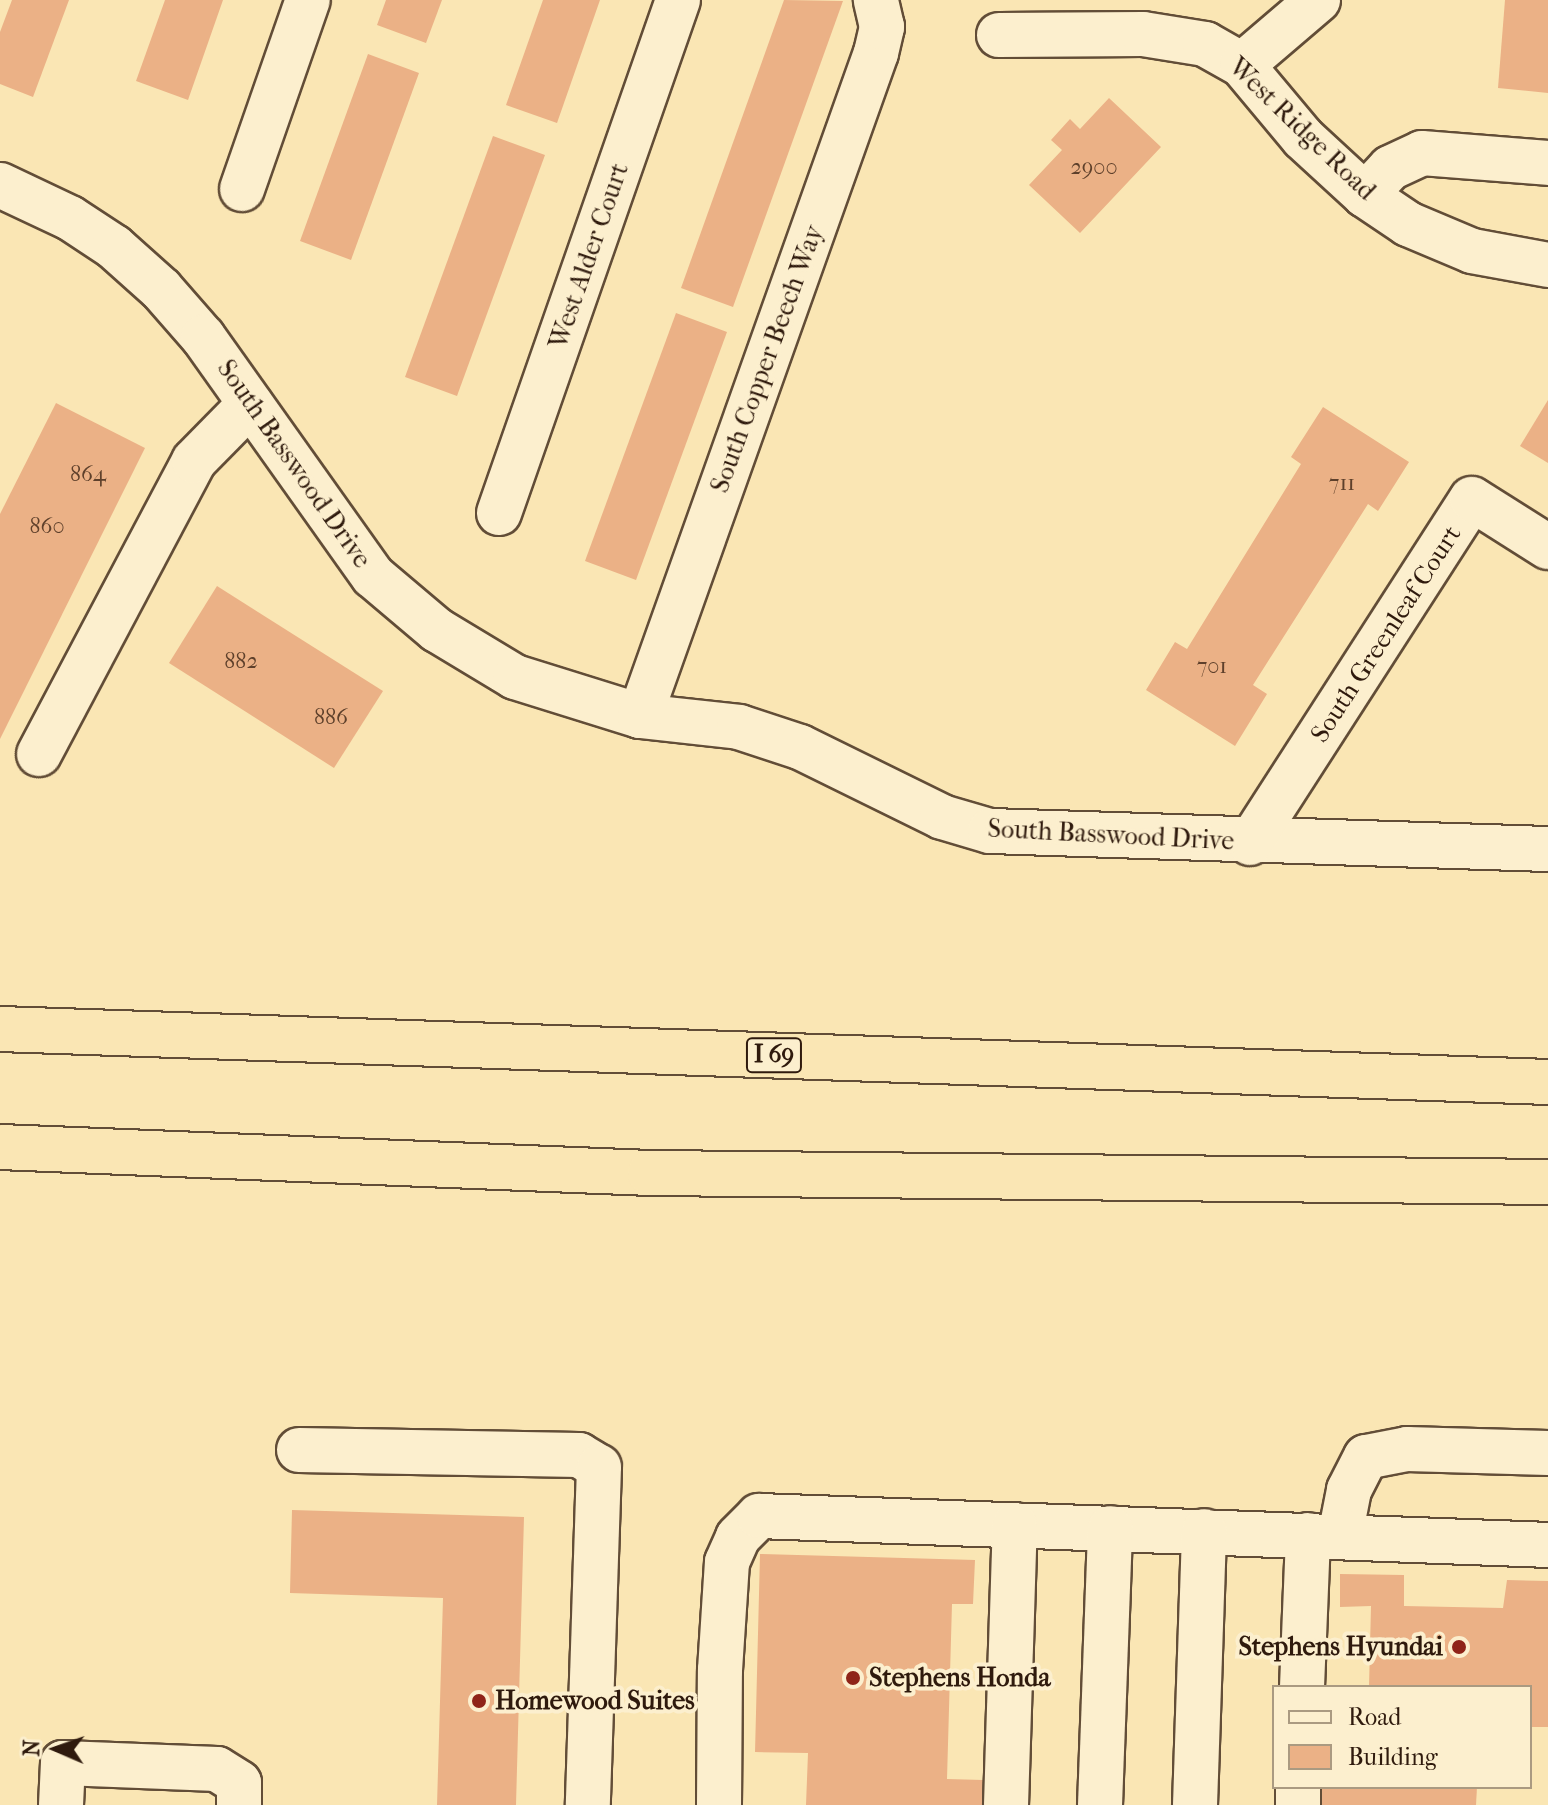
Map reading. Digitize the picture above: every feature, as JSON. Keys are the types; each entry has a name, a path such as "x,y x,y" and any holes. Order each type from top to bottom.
{"highway":[{"name":"I 69","path":"0,1029 1548,1082"},
{"path":"0,1147 650,1173 1548,1182"}],"street":[{"path":"242,189 308,0"},
{"name":"West Alder Court","path":"499,513 678,0"},
{"name":"South Copper Beech Way","path":"640,716 876,53 882,27 876,0"},
{"path":"1242,65 1318,0"},
{"name":"West Ridge Road","path":"999,35 1173,36 1205,44 1242,65 1303,138 1365,195 1436,238 1472,251 1548,265"},
{"path":"1365,195 1390,168 1422,153 1548,163"},
{"name":"South Basswood Drive","path":"0,185 70,218 114,247 203,337 352,552 406,605 515,677 640,716 739,727 800,747 895,797 990,831 1250,843 1548,849"},
{"path":"39,754 194,461 250,404"},
{"name":"South Greenleaf Court","path":"1250,843 1472,499 1548,547"},
{"path":"1302,1685 1324,1535 1366,1457 1407,1449 1548,1453"},
{"path":"299,1450 579,1455 599,1467 588,1805"},
{"path":"719,1805 720,1670 727,1562 738,1537 759,1516 1548,1545"},
{"path":"1006,1805 1015,1525"},
{"path":"1100,1805 1110,1528"},
{"path":"1195,1805 1204,1531"},
{"path":"61,1805 63,1763 217,1769 239,1783 239,1805"}],"building":[{"path":"12,0 69,0 33,97 0,84 0,32"},
{"path":"165,0 223,0 188,100 136,81"},
{"path":"386,0 442,0 426,43 377,25"},
{"path":"543,0 600,0 557,123 506,105"},
{"path":"784,0 843,1 733,307 681,288"},
{"path":"1505,0 1548,0 1548,93 1498,88"},
{"path":"368,54 419,73 351,260 300,241"},
{"path":"1109,98 1161,147 1080,233 1029,185 1062,150 1051,140 1070,119 1080,129"},
{"path":"493,136 545,155 457,396 405,377"},
{"path":"676,313 727,332 636,580 585,561"},
{"path":"1548,400 1548,463 1520,446"},
{"path":"56,403 145,448 0,739 0,514"},
{"path":"1323,407 1409,462 1378,511 1368,504 1253,685 1267,694 1235,746 1146,690 1175,642 1187,649 1301,464 1291,457"},
{"path":"217,586 383,691 334,768 169,663"},
{"name":"Homewood Suites","path":"292,1510 524,1517 516,1805 437,1805 443,1598 290,1593"},
{"name":"Stephens Honda","path":"760,1554 975,1560 973,1604 952,1604 947,1779 983,1780 982,1805 806,1805 808,1753 755,1752"},
{"name":"Stephens Hyundai","path":"1340,1574 1404,1575 1404,1606 1503,1608 1507,1580 1548,1581 1548,1727 1532,1727 1532,1685 1369,1685 1371,1606 1340,1607"},
{"path":"1314,1789 1477,1789 1476,1805 1313,1805"}],"place":[{"name":"Stephens Hyundai","path":"1459,1647"},
{"name":"Stephens Honda","path":"853,1678"},
{"name":"Homewood Suites","path":"479,1701"}]}
